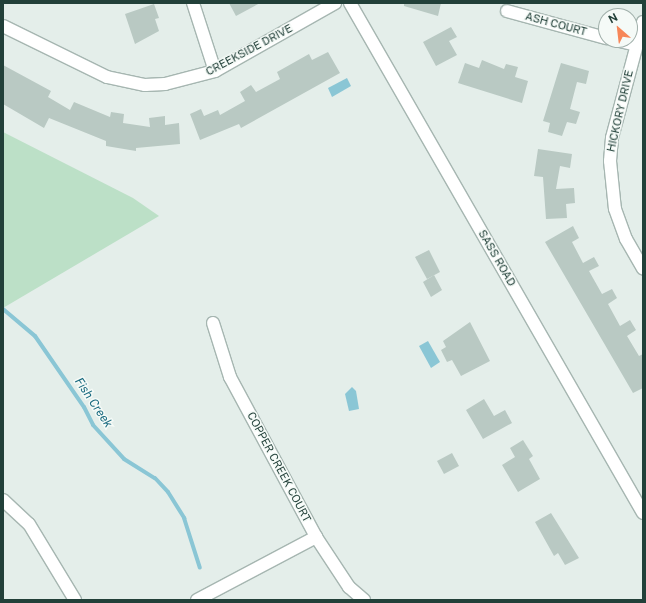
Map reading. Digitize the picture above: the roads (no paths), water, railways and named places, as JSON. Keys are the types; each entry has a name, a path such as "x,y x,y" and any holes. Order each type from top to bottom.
{"street":[{"path":"193,3 215,70"},
{"name":"CREEKSIDE DRIVE","path":"3,26 107,77 126,82 165,84 215,70 335,3"},
{"name":"SASS ROAD","path":"350,3 643,513"},
{"name":"ASH COURT","path":"507,11 598,36"},
{"name":"HICKORY DRIVE","path":"638,38 643,22"},
{"name":"HICKORY DRIVE","path":"635,48 612,138 610,174 620,224 643,268"},
{"name":"COPPER CREEK COURT","path":"214,323 230,377 316,537 349,586 364,600"},
{"path":"3,500 29,524 75,600"},
{"path":"197,600 316,537"}],"water":[{"path":"347,78 351,86 332,97 328,88"},
{"path":"428,341 440,362 431,368 419,346"},
{"path":"352,387 356,391 359,409 349,411 345,394"}],"waterway":[{"name":"Fish Creek","path":"3,309 35,336 84,407 93,425 124,459 155,478 168,492 184,518 200,568"}]}
